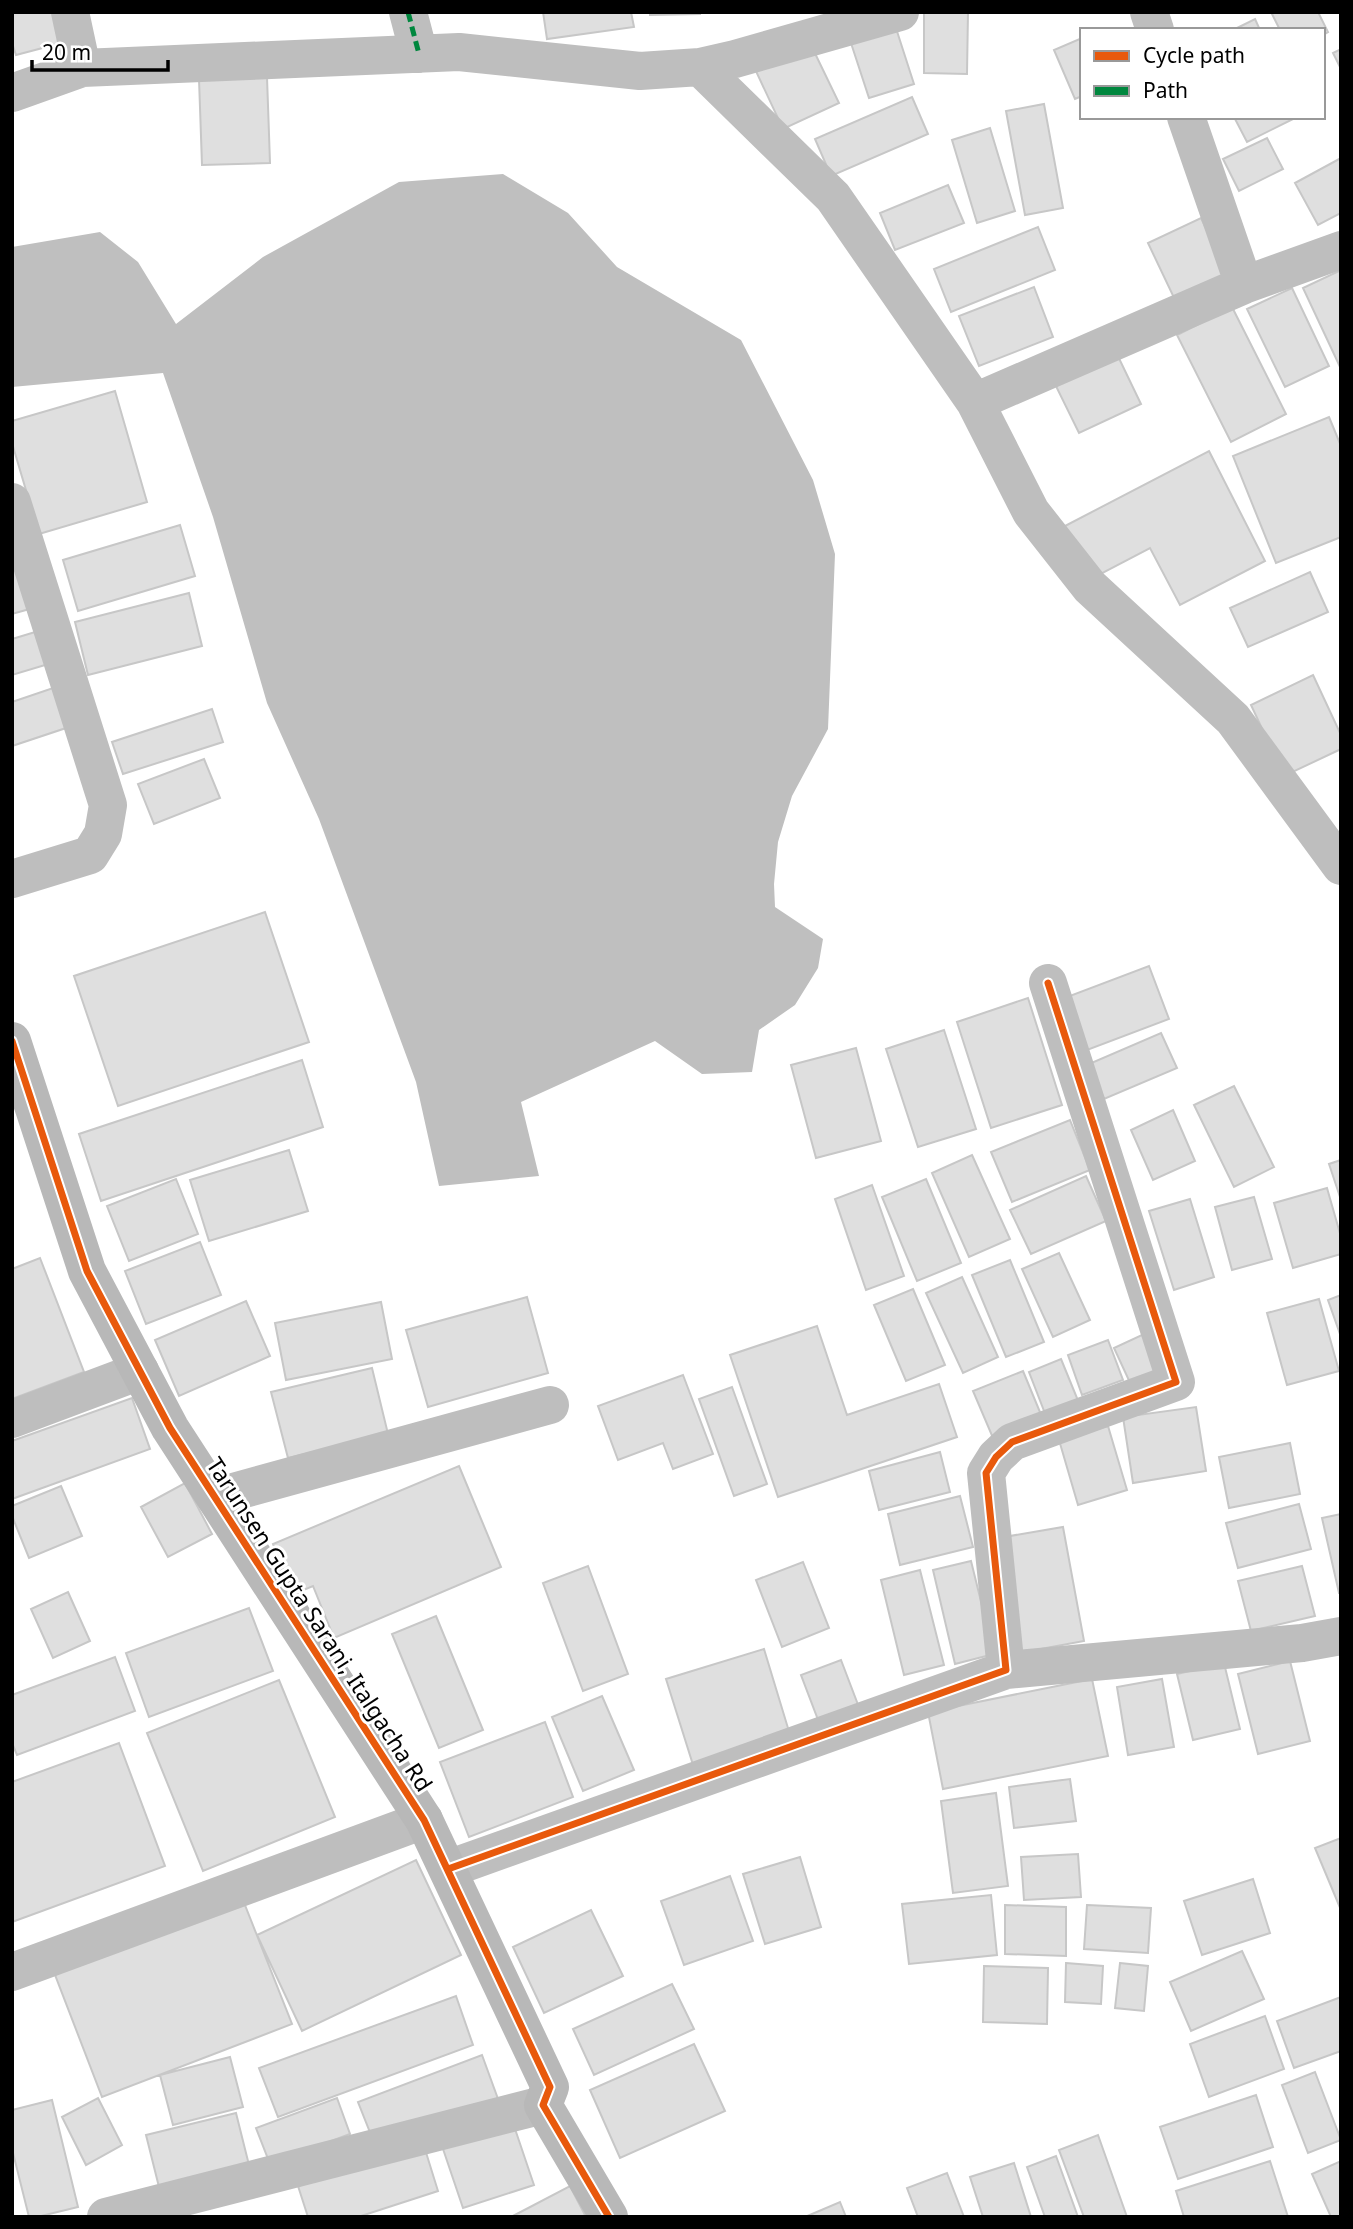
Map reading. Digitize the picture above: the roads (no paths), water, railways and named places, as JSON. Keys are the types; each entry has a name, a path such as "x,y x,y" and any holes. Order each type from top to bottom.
{"street":[{"path":"70,12 82,68"},
{"path":"408,12 419,54"},
{"path":"12,93 82,68 459,52 640,71 700,67 900,12"},
{"path":"700,67 833,197 975,402 1031,512 1090,587 1233,719 1341,866"},
{"path":"1186,119 1244,285"},
{"path":"975,402 1244,285 1341,250"},
{"path":"12,502 108,805 103,834 90,855 12,879"},
{"path":"1006,1670 986,1473 996,1457 1012,1442 1177,1382 1048,983"},
{"name":"Tarunsen Gupta Sarani, Italgacha Rd","path":"12,1041 87,1271 170,1428 424,1820 550,2087 543,2105"},
{"path":"12,1419 140,1371"},
{"path":"215,1497 550,1405"},
{"path":"448,1869 1006,1670 1302,1643 1341,1636"},
{"path":"12,1972 424,1820"},
{"path":"106,2217 543,2105 609,2217"}]}
